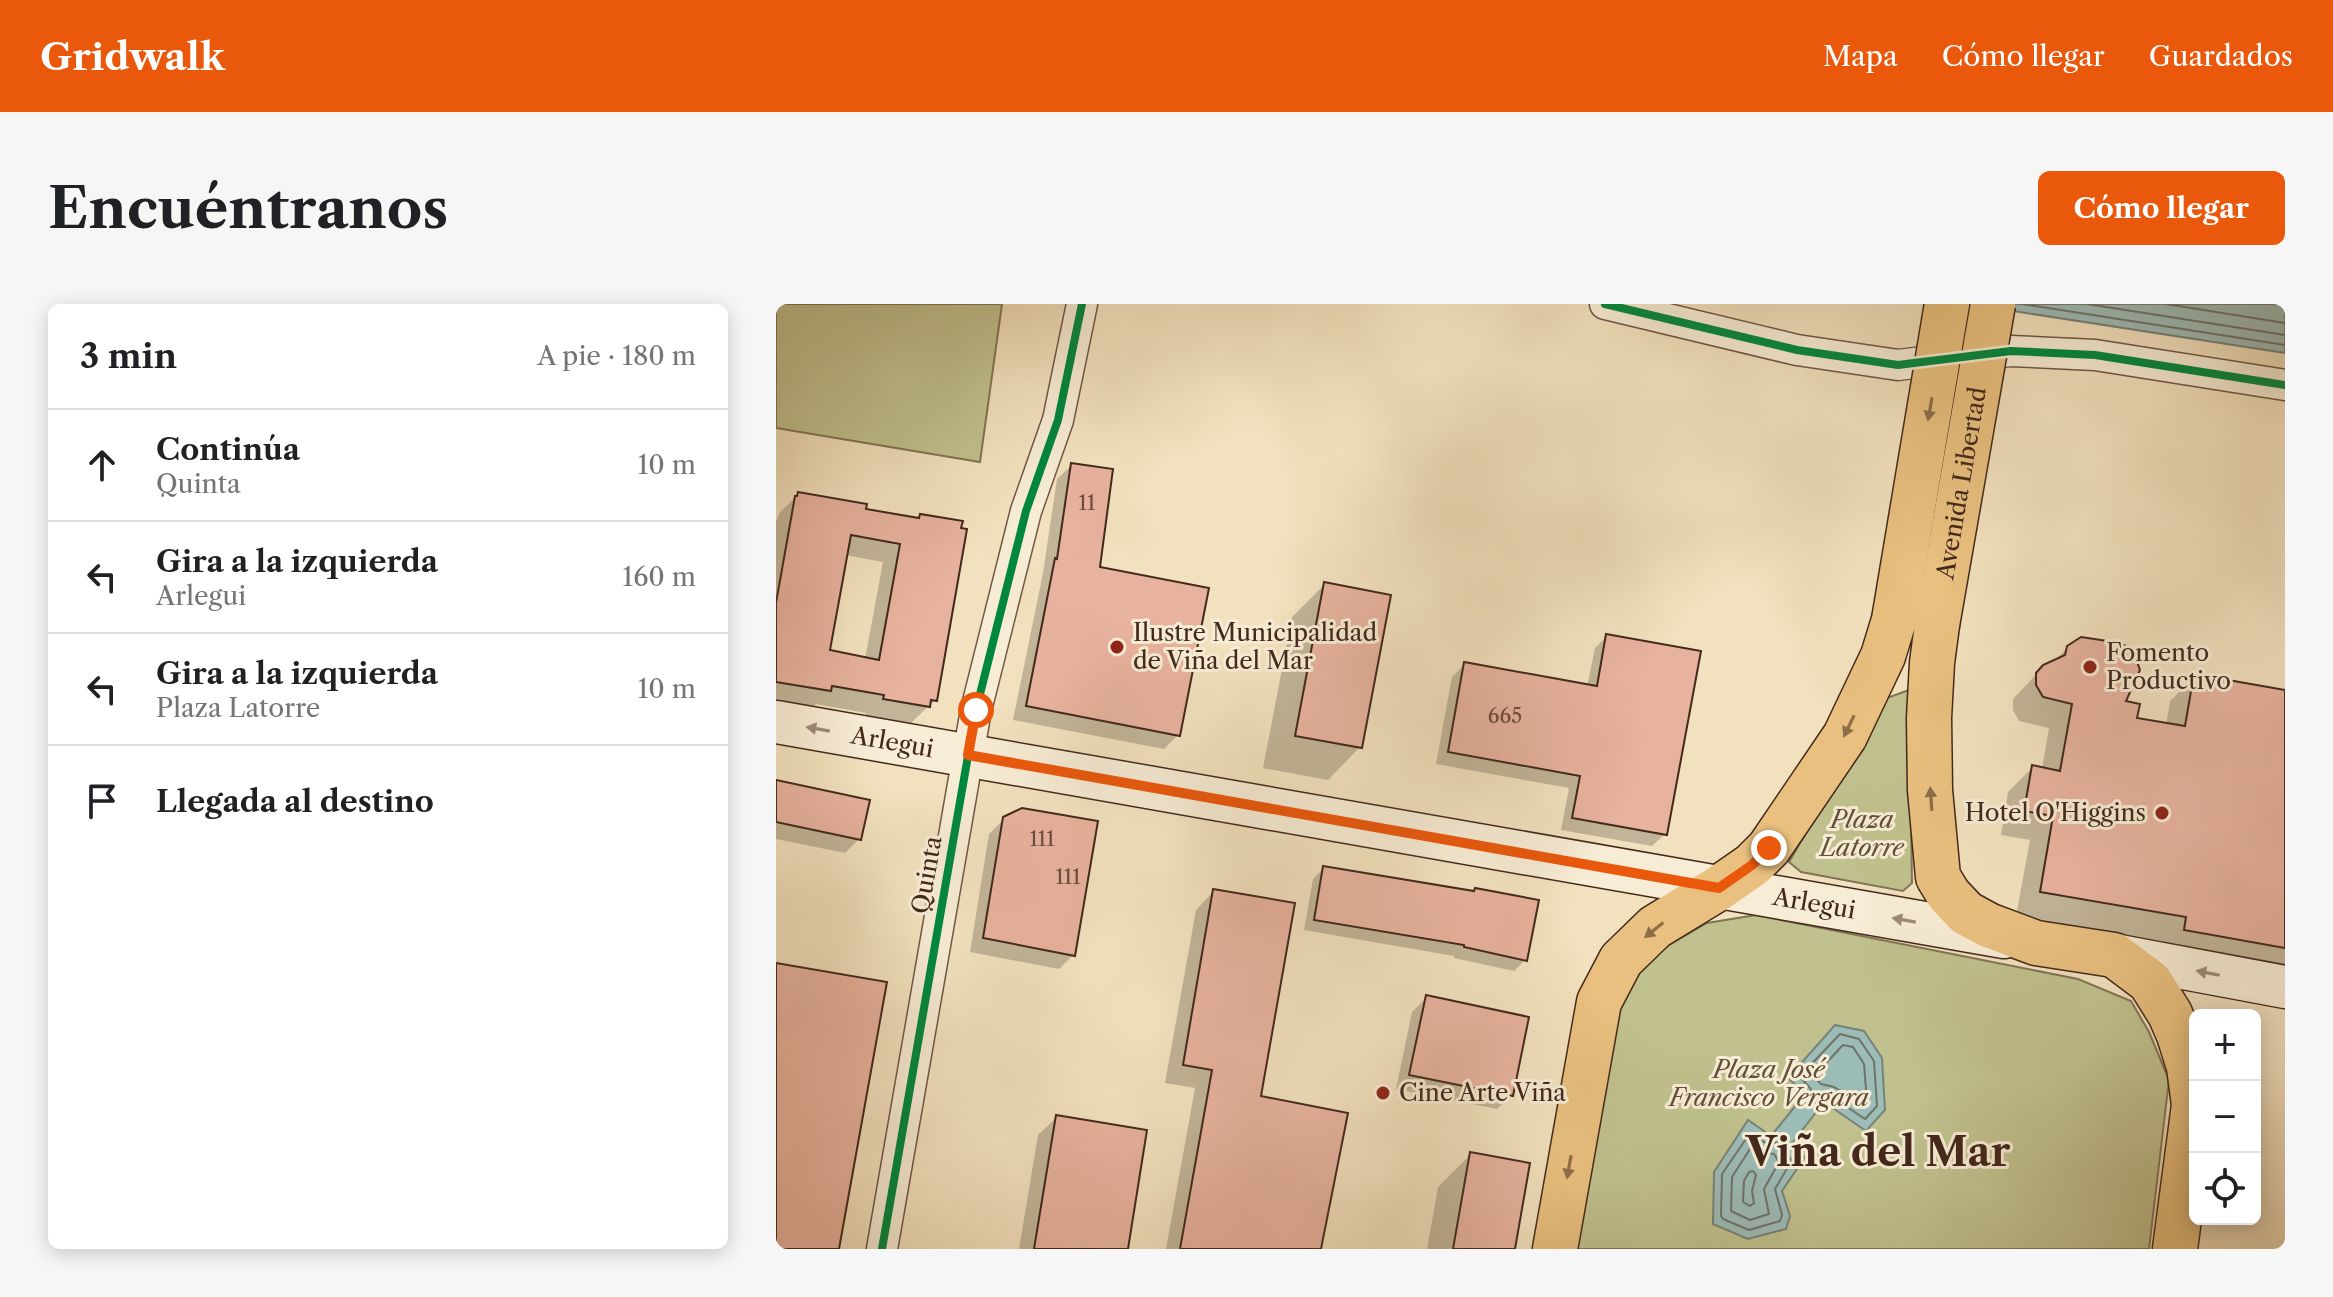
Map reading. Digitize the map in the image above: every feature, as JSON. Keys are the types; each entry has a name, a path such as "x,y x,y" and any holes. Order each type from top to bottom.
{"main road":[{"name":"Avenida Libertad","path":"1719,888 1752,865 1769,848 1845,736 1888,638 1947,304"},
{"name":"Avenida Libertad","path":"1993,304 1934,644 1929,697 1930,790 1938,877 1949,895 1966,913 2036,943"},
{"name":"Arlegui","path":"776,722 2285,987"},
{"path":"1555,1249 1599,1002 1621,960 1655,927 1719,888"},
{"path":"2114,955 2150,982 2170,1014 2189,1067 2194,1105 2175,1249"}],"street":[{"name":"Quinta","path":"882,1249 976,710 1026,511 1058,420 1082,304"},
{"path":"1605,304 1797,350 1898,365 2011,351 2095,355 2285,385"}],"green space":[{"path":"776,304 1002,304 980,462 776,428"},
{"name":"Plaza Latorre","path":"1909,690 1912,883 1903,891 1801,872 1789,862 1884,699"},
{"name":"Plaza José Francisco Vergara","path":"1756,915 2078,979 2131,1001 2149,1032 2169,1080 2149,1249 1569,1249 1610,1028 1643,960 1707,923"}],"water":[{"path":"1981,304 2285,304 2285,353 2007,310"},
{"path":"1835,1025 1864,1031 1882,1058 1885,1110 1866,1131 1824,1102 1790,1146 1805,1157 1782,1191 1790,1216 1786,1229 1748,1239 1713,1224 1714,1172 1748,1120 1771,1136 1805,1094 1788,1078"}],"building":[{"name":"Ilustre Municipalidad de Viña del Mar","path":"1071,463 1113,469 1100,567 1209,588 1180,736 1026,706 1057,559"},
{"path":"798,492 867,504 866,509 919,518 920,514 963,521 961,528 967,529 937,701 931,700 930,707 832,686 831,691 776,682 776,603","holes":["851,535 900,544 879,660 830,650"]},
{"path":"1324,582 1391,595 1362,748 1295,736"},
{"path":"1606,634 1701,651 1667,835 1572,818 1580,776 1448,752 1464,662 1597,686"},
{"name":"Hotel O'Higgins","path":"2081,637 2127,646 2135,656 2140,670 2126,701 2140,704 2137,718 2185,726 2194,674 2285,690 2285,948 2184,930 2186,917 2040,892 2053,816 2024,811 2032,765 2060,771 2072,704 2043,697 2036,685 2036,673 2043,665 2065,655 2067,646"},
{"path":"776,780 870,800 861,840 776,822"},
{"path":"1022,808 1098,821 1075,956 983,938 1003,817"},
{"path":"1323,866 1539,900 1527,961 1464,945 1314,920"},
{"path":"1213,889 1295,903 1261,1096 1348,1113 1321,1249 1180,1249 1212,1070 1183,1065"},
{"path":"776,963 887,982 839,1249 776,1249"},
{"path":"1426,995 1529,1017 1513,1096 1409,1075"},
{"path":"1056,1115 1147,1130 1128,1249 1034,1249"},
{"path":"1470,1152 1530,1163 1515,1249 1453,1249"}],"cycle path":[{"path":"882,1249 976,710 1026,511 1058,420 1082,304"},
{"path":"1605,304 1797,350 1898,365 2011,351 2095,355 2285,385"}],"place":[{"name":"Ilustre Municipalidad de Viña del Mar","path":"1117,647"},
{"name":"Fomento Productivo","path":"2090,667"},
{"name":"Hotel O'Higgins","path":"2162,813"},
{"name":"Cine Arte Viña","path":"1383,1093"}],"district":[{"name":"Viña del Mar","path":"1878,1152"}],"route":[{"path":"976,710 968,755 1719,888 1752,865 1769,848"}]}
